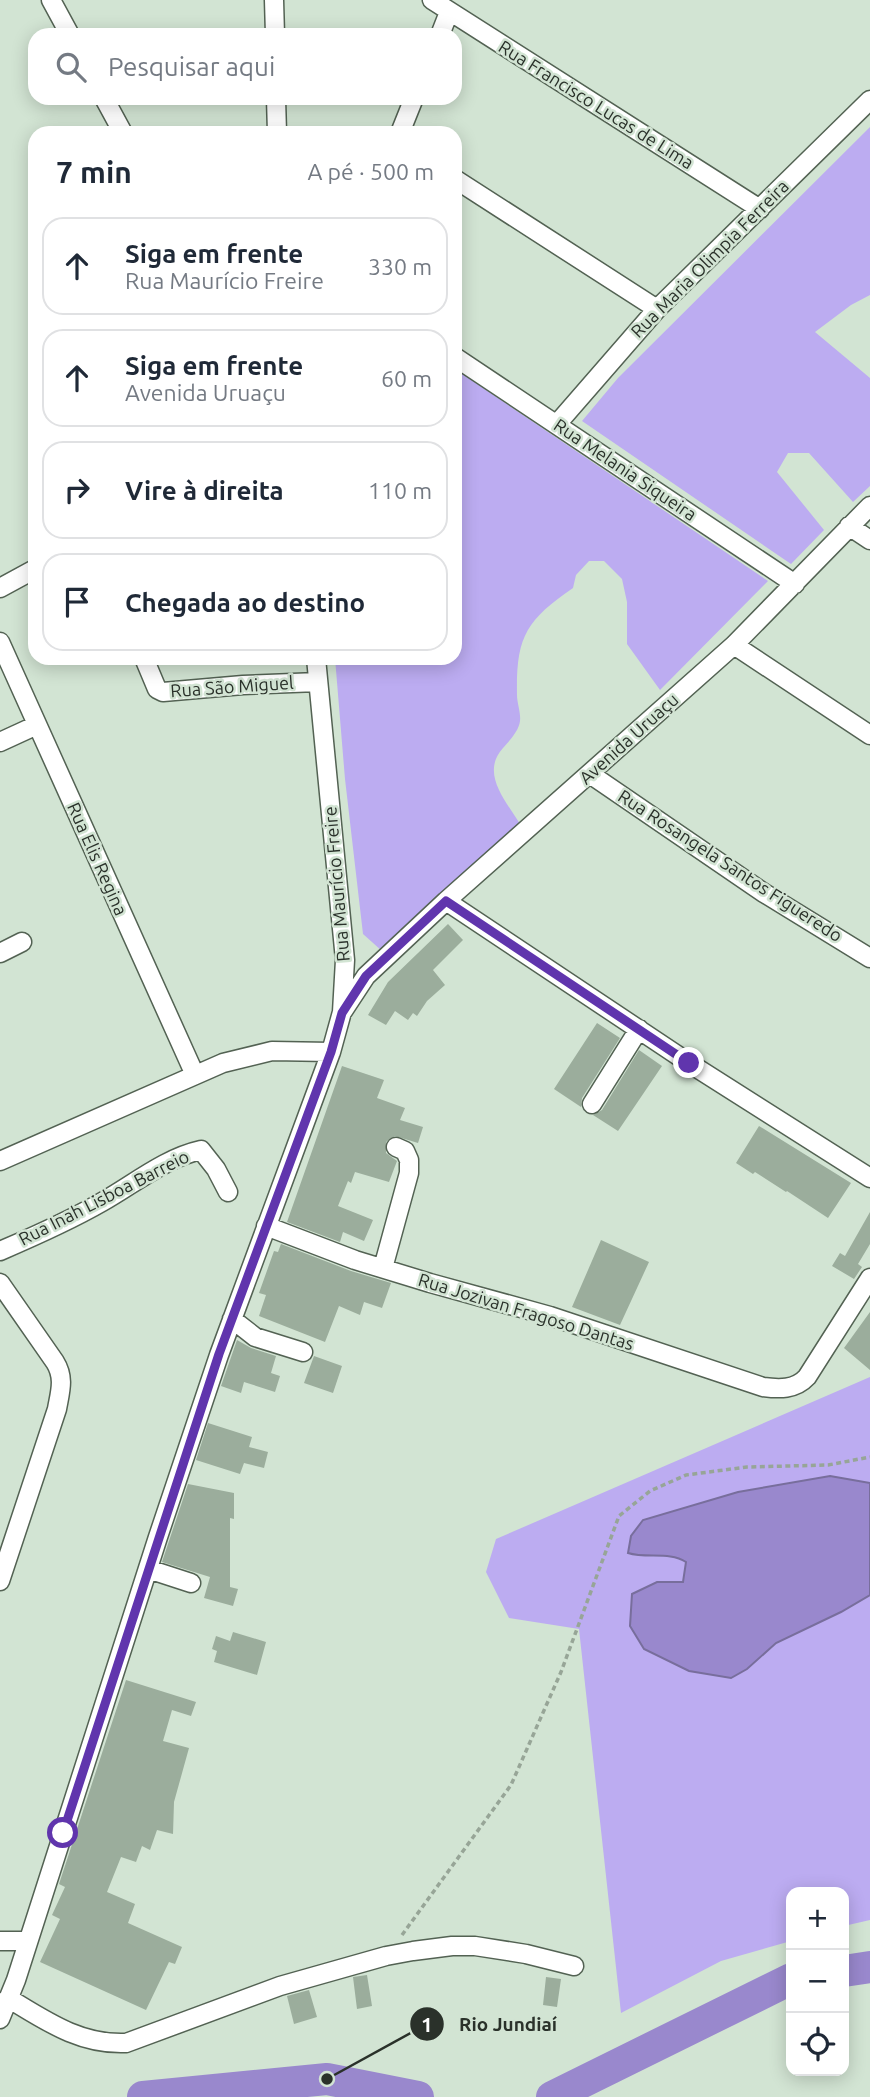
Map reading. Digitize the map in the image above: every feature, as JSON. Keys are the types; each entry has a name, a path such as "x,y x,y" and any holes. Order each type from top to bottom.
{"street":[{"path":"51,0 66,28"},
{"path":"274,0 275,28"},
{"name":"Rua Francisco Lucas de Lima","path":"432,0 760,209"},
{"path":"443,28 449,12"},
{"name":"Rua Maria Olimpia Ferreira","path":"557,425 657,309 870,100"},
{"path":"108,105 119,126"},
{"path":"276,105 277,126"},
{"path":"403,126 411,105"},
{"path":"462,184 657,309"},
{"name":"Rua Melania Siqueira","path":"462,362 795,584"},
{"name":"Avenida Uruaçu","path":"342,1013 366,976 379,963 734,645 870,506"},
{"path":"849,526 870,540"},
{"path":"0,588 28,573"},
{"name":"Rua Elis Regina","path":"0,642 195,1075"},
{"path":"734,645 870,735"},
{"name":"Rua São Miguel","path":"147,665 157,689 163,692 318,682"},
{"name":"Rua Maurício Freire","path":"0,2019 16,1980 148,1569 232,1319 331,1052 342,1013 345,960 317,665"},
{"path":"0,742 37,725"},
{"name":"Rua Rosangela Santos Figueredo","path":"590,774 764,893 870,958"},
{"path":"446,901 870,1178"},
{"path":"343,940 354,956 366,964 379,963"},
{"path":"0,953 22,942"},
{"path":"592,1104 639,1029"},
{"path":"0,1161 223,1063 272,1051 331,1052"},
{"path":"383,1268 409,1173 410,1160 405,1151 396,1147"},
{"name":"Rua Inah Lisboa Barreio","path":"0,1251 91,1208 182,1154 201,1150 216,1168 228,1192"},
{"name":"Rua Jozivan Fragoso Dantas","path":"266,1226 355,1260 563,1320 763,1387 788,1388 807,1377 870,1278"},
{"path":"0,1283 61,1371 62,1383 57,1409 0,1581"},
{"path":"232,1319 255,1337 303,1352"},
{"path":"148,1569 191,1583"},
{"path":"0,1941 28,1941"},
{"path":"8,1998 44,2020 87,2040 109,2044 126,2043 280,1986 386,1956 432,1948 475,1946 526,1954 574,1966"}],"path":[{"path":"386,1956 446,1878 511,1785 561,1672 619,1516 650,1491 686,1475 747,1468 828,1465 870,1457"}],"shaded area":[{"path":"870,127 870,295 851,305 815,332 870,378 870,486 853,502 809,453 788,453 777,472 824,530 791,564 582,421 618,378"},
{"path":"462,374 768,581 660,690 627,644 627,602 622,579 604,561 589,561 576,575 573,588 534,621 522,645 517,675 519,725 494,767 502,796 520,824 382,951 363,934 345,779 336,665 462,665"},
{"path":"870,1377 870,1483 830,1476 738,1492 643,1520 640,1556 677,1556 686,1562 684,1582 657,1582 747,1669 776,1643 870,1595 870,1920 849,1925 849,1887 786,1887 786,1942 721,1961 621,2013 579,1629 509,1618 486,1572 496,1539"},
{"path":"830,1476 870,1483 870,1595 776,1643 747,1669 731,1678 689,1671 644,1649 630,1626 632,1594 657,1582 683,1582 686,1562 672,1557 628,1553 631,1536 643,1520 738,1492"}],"building":[{"path":"448,924 463,940 433,970 445,985 427,1001 417,1016 413,1013 408,1020 395,1011 386,1025 368,1015 388,982"},
{"path":"597,1023 620,1038 582,1098 581,1107 554,1089"},
{"path":"639,1050 662,1066 618,1131 593,1115 602,1110"},
{"path":"342,1066 384,1080 377,1098 405,1108 400,1120 423,1127 418,1143 395,1136 386,1142 386,1153 397,1161 389,1182 355,1172 351,1183 348,1181 338,1206 373,1220 364,1241 343,1232 340,1242 287,1222"},
{"path":"759,1126 851,1183 828,1218 787,1191 736,1163"},
{"path":"870,1212 870,1244 858,1264 862,1267 854,1279 832,1266 840,1253 845,1256"},
{"path":"601,1240 649,1262 620,1325 572,1307"},
{"path":"281,1244 391,1283 382,1308 364,1302 360,1315 339,1306 325,1342 259,1316 266,1295 259,1293 274,1251 278,1252"},
{"path":"870,1312 870,1370 844,1348"},
{"path":"237,1340 276,1356 271,1373 280,1376 275,1392 244,1382 241,1393 221,1386"},
{"path":"314,1356 342,1366 333,1393 304,1383"},
{"path":"208,1423 252,1437 249,1447 268,1452 264,1468 244,1463 240,1474 196,1460"},
{"path":"188,1484 234,1493 234,1519 230,1518 230,1587 238,1589 233,1606 204,1598 210,1577 162,1562"},
{"path":"233,1632 266,1642 257,1675 214,1662 217,1651 212,1649 216,1636 230,1641"},
{"path":"126,1680 196,1702 191,1716 172,1710 163,1741 189,1748 174,1802 173,1834 157,1830 150,1850 142,1846 136,1862 121,1857 107,1892 135,1904 128,1923 182,1947 175,1964 169,1962 146,2010 40,1962 60,1919 52,1915 65,1887 59,1884"},
{"path":"367,1975 372,2006 357,2009 353,1977"},
{"path":"546,1977 561,1979 557,2007 543,2005"},
{"path":"309,1990 317,2017 294,2024 287,1996"}],"waterway":[{"path":"849,1970 870,1967"},
{"path":"552,2097 786,1981"},
{"path":"143,2097 327,2079 418,2097"}],"place":[{"name":"Rio Jundiaí","path":"327,2079"}],"route":[{"path":"63,1833 219,1354 331,1052 342,1013 366,976 446,901 689,1063"}]}
